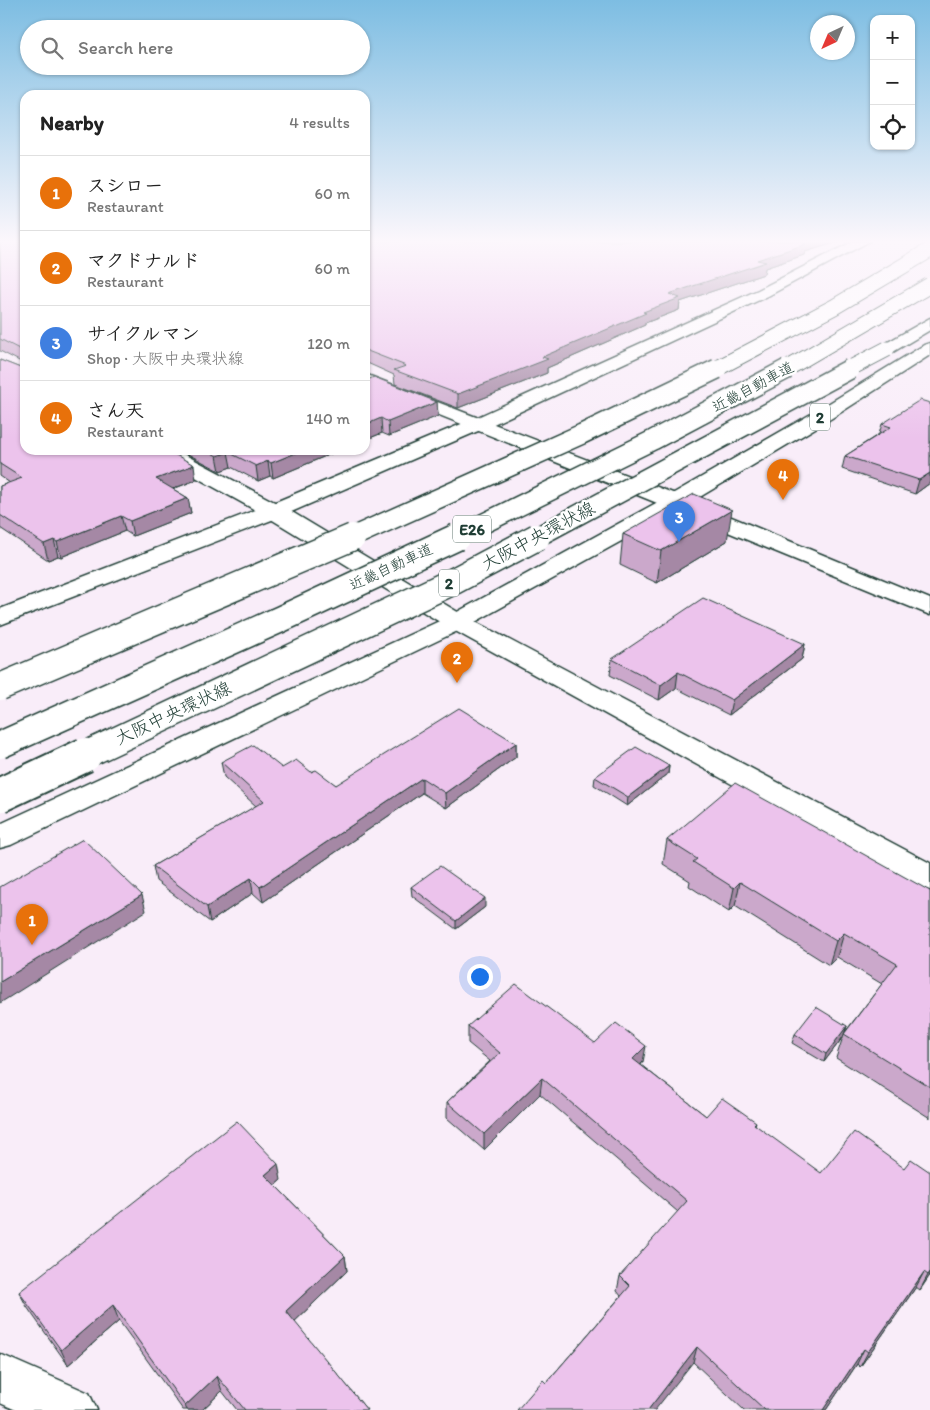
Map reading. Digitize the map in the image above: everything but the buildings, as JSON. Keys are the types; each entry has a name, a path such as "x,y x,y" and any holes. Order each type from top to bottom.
{"main road":[{"path":"0,618 274,511 478,424 733,307"},
{"name":"近畿自動車道","path":"0,687 427,505 738,358 833,307"},
{"name":"近畿自動車道","path":"0,745 229,643 482,525 629,452 781,372 896,307"},
{"name":"大阪中央環状線","path":"0,795 454,581 887,349 930,323"},
{"name":"2","path":"0,837 457,622 675,502 825,414 930,348"},
{"path":"370,381 675,502 930,608"},
{"path":"170,455 274,511 457,622 930,878"},
{"path":"0,1378 72,1410"}],"place":[{"name":"さん天","path":"783,500"},
{"name":"サイクルマン","path":"679,542"},
{"name":"マクドナルド","path":"457,683"},
{"name":"スシロー","path":"32,945"}]}
